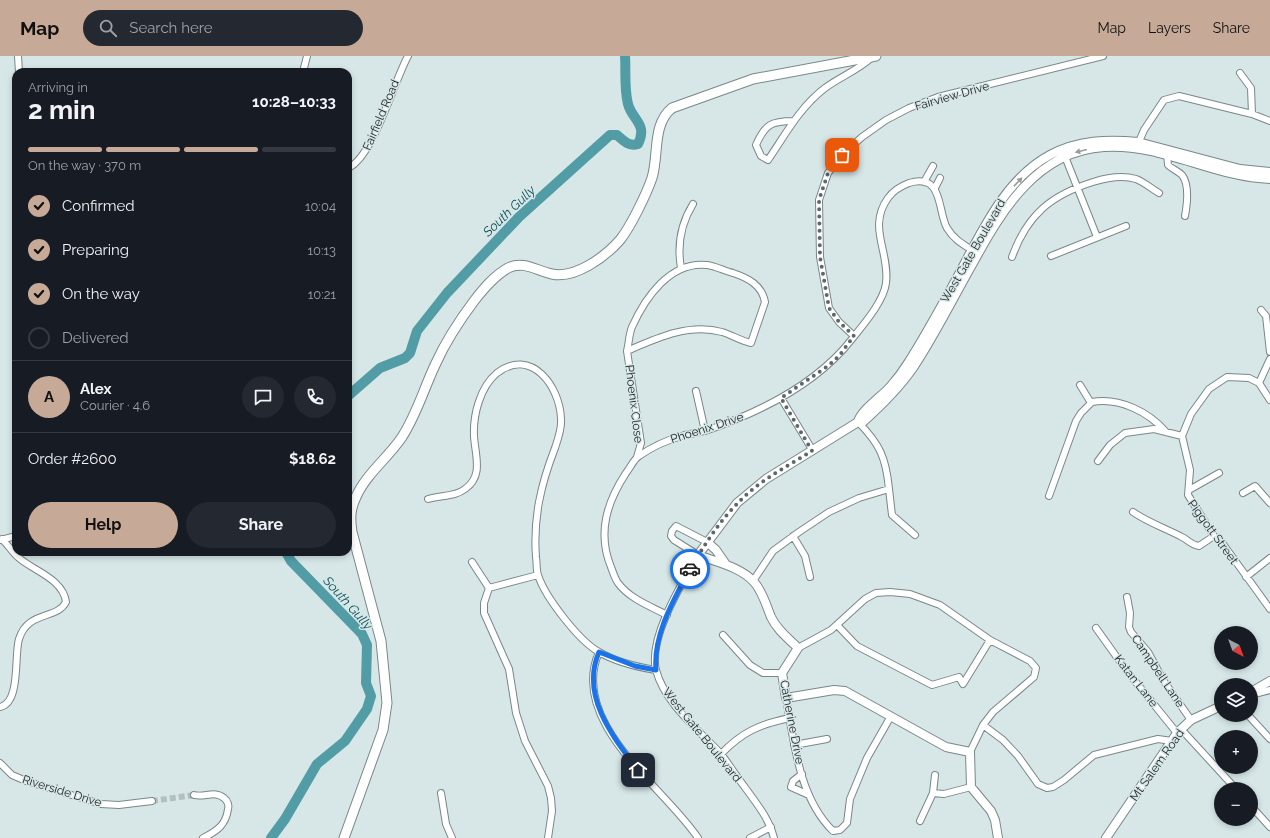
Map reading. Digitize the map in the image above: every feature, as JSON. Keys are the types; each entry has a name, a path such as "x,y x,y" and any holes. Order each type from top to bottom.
{"main road":[{"path":"352,508 356,496 367,480 393,449 416,412 447,340 466,311 493,278 509,267 527,265 552,274 572,273 599,258 614,246 629,226 652,179 660,126 667,112 672,108 753,79 874,56"},
{"path":"344,838 384,730 387,703 381,641 352,532"}],"street":[{"path":"18,56 19,68"},
{"path":"304,68 307,56"},
{"name":"Fairfield Road","path":"352,166 358,162 365,153 382,118 399,72 408,56"},
{"path":"793,121 779,121 765,129 756,145 761,156 768,160 793,121 825,88 864,64 874,56"},
{"name":"Fairview Drive","path":"854,336 839,322 829,308 820,257 819,200 828,173 842,155 862,137 886,120 908,108 938,97 1103,56"},
{"path":"1240,73 1251,88 1252,114"},
{"path":"1138,145 1164,100 1178,96 1252,114 1270,121"},
{"name":"West Gate Boulevard","path":"774,838 771,827 720,754 671,700 656,670 657,643 667,615 698,555 707,542 737,503 766,479 858,422 861,415 890,386 908,364 975,251 992,216 1018,181 1040,161 1064,153 1075,145 1103,140 1138,145 1240,169 1270,172"},
{"name":"West Gate Boulevard","path":"1138,145 1239,176 1270,179"},
{"path":"1064,153 1097,237"},
{"path":"1167,154 1168,165 1182,175 1184,179 1187,196 1185,216"},
{"path":"933,166 924,182 934,188 938,194 947,227 953,237 975,251"},
{"path":"934,188 940,178"},
{"path":"1012,257 1025,228 1037,213 1061,194 1077,187 1108,178 1136,179 1159,193"},
{"name":"Phoenix Drive","path":"667,615 629,595 617,582 605,553 604,531 608,509 616,489 637,457 663,442 705,431 742,418 781,398 828,366 839,356 880,298 886,284 878,220 883,205 892,193 907,184 918,181 924,182"},
{"path":"681,268 679,242 682,228 693,204"},
{"path":"1051,256 1126,226"},
{"name":"Phoenix Close","path":"627,351 666,335 705,329 722,332 749,343 752,342 765,302 764,295 757,285 746,277 707,265 681,268 663,281 647,300 632,328 627,351 641,443 637,457"},
{"path":"1261,310 1266,316 1270,352"},
{"path":"1259,383 1270,359"},
{"path":"428,499 458,493 473,482 478,463 474,435 478,405 485,388 497,373 508,366 524,364 540,372 551,384 559,402 562,420 557,441 541,487 536,511 535,545 538,575 559,612 587,644 599,652 635,666 656,670"},
{"path":"1098,461 1110,445 1125,432 1154,429 1182,436 1191,414 1209,388 1227,377 1249,378 1259,383 1270,400"},
{"path":"1080,385 1091,402"},
{"path":"696,391 705,431"},
{"path":"781,398 812,451"},
{"path":"1049,496 1076,421 1091,402 1107,400 1140,411 1166,432"},
{"path":"858,422 873,438 883,455 887,466 892,515 915,535"},
{"name":"Piggott Street","path":"1182,436 1190,470 1188,496 1214,536 1223,544 1270,609"},
{"path":"1189,490 1219,473"},
{"path":"1243,494 1255,486 1270,502"},
{"path":"753,581 773,551 793,536 829,512 858,498 889,489"},
{"path":"1133,512 1147,521 1185,538 1195,546 1199,546 1214,536"},
{"path":"725,563 716,550 707,542 682,527 674,527 671,533 674,540 698,555 725,563 753,581 764,596 772,618 779,630 798,648"},
{"path":"793,536 805,556 810,577"},
{"path":"1,539 12,537"},
{"path":"1,539 12,551"},
{"path":"0,707 4,706 10,701 18,664 19,639 27,624 34,619 58,610 66,602 65,597 58,586 42,572 17,556"},
{"path":"1246,577 1270,558"},
{"path":"472,562 489,588"},
{"path":"489,588 538,575"},
{"path":"489,588 484,603 484,613 509,669 516,713 525,741 548,786 551,798 552,811 548,838"},
{"name":"Catherine Drive","path":"837,831 833,831 828,827 810,795 802,774 794,745 782,673 798,648 838,625 865,599 876,593 890,592 910,594 940,605 990,640 1030,661 1036,668 1036,674 993,712 983,725"},
{"name":"Campbell Lane","path":"1127,597 1130,612 1129,627 1131,632 1148,652 1162,680 1191,720"},
{"path":"838,625 857,646 932,685 959,678 962,684 990,640"},
{"name":"Katan Lane","path":"1096,628 1126,670 1179,731 1229,782"},
{"path":"723,635 750,665 763,673 782,673"},
{"path":"599,652 595,662 593,680 596,698 603,718 614,738 638,770 671,805 698,838"},
{"path":"1258,688 1270,681"},
{"path":"786,698 834,690 845,691 946,747 970,752"},
{"path":"1258,693 1270,690"},
{"name":"Mt Salem Road","path":"1106,838 1179,731 1191,720 1214,709"},
{"path":"839,838 837,831 847,823 850,799 867,758 891,716"},
{"path":"720,754 734,740 752,729 790,718"},
{"path":"1254,722 1270,739"},
{"path":"998,838 995,820 991,811 970,787 970,752 983,725 1003,740 1018,756 1038,784 1047,788 1053,787 1064,780 1094,755 1158,739 1172,741"},
{"path":"794,745 827,739"},
{"name":"Riverside Drive","path":"0,763 12,775 26,781 101,804 118,805 152,801"},
{"path":"802,774 793,782 791,787 810,795"},
{"path":"920,820 933,793 935,774"},
{"path":"933,793 944,794 970,787"},
{"path":"441,793 446,824 452,838"},
{"path":"194,795 213,794 224,798 229,805 227,820 222,826 203,838"},
{"path":"1258,814 1270,827"},
{"path":"750,838 771,827"}],"waterway":[{"name":"South Gully","path":"352,392 380,368 405,358 410,353 417,331 447,293 519,217 610,135 617,135 632,145 638,144 641,137 641,132 638,122 628,104 625,56"},
{"name":"South Gully","path":"271,838 285,819 317,764 345,741 367,709 371,696 366,683 367,645 362,634 291,561 288,556"}],"tunnel":[{"path":"152,801 194,795"}],"way so far":[{"path":"690,569 721,522 737,503 766,479 812,451 781,398 828,366 839,356 854,336 839,322 829,308 820,257 818,223 819,200 822,186 828,173 842,155"}],"route":[{"path":"638,770 614,738 603,718 596,698 593,680 595,662 599,652 635,666 656,670 657,643 667,615 690,569"}]}
